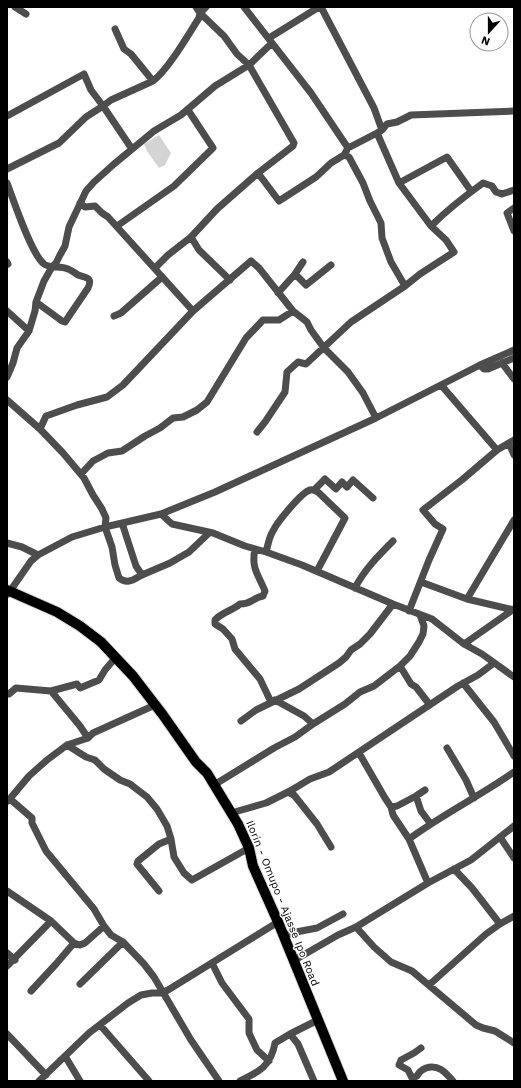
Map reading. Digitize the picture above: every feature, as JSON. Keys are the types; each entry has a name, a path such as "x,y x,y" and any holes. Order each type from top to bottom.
{"highway":[{"name":"Ilorin - Omupo - Ajasse Ipo Road","path":"8,592 44,605 69,619 91,634 116,657 155,705 196,762 207,774 238,824 249,848 253,866 278,922 343,1081"}],"street":[{"path":"15,7 26,14"},
{"path":"198,10 206,7"},
{"path":"244,7 311,93 364,183 370,201 381,223 382,238 391,262 405,286"},
{"path":"7,377 17,348 28,331 35,311 36,302 44,281 65,246 69,226 86,191 94,182 132,149 154,132 188,110 215,86 249,65 270,41 320,7 374,108 380,132 399,183 431,226 446,240 454,252 351,322 306,364 298,362 287,372 285,392 257,432"},
{"path":"155,268 168,255 191,237 217,209 258,173 293,146 294,143 249,65 237,54 224,36 198,10"},
{"path":"7,169 58,143 86,117 112,100 157,78 174,56 199,18 198,10"},
{"path":"115,29 124,48 131,54 153,81"},
{"path":"7,116 84,74 91,90 132,149"},
{"path":"117,226 174,186 212,148 188,110"},
{"path":"258,173 279,201 316,177 346,152 380,132 387,124 397,122 411,116 514,111"},
{"path":"399,183 447,157 472,191"},
{"path":"7,183 36,255 46,265 67,268 80,276 87,277 90,284 66,322 62,321 36,302"},
{"path":"431,226 483,183 492,186 496,192 502,194 514,190"},
{"path":"80,203 85,207 95,206 117,226 193,311"},
{"path":"514,208 507,213 514,231"},
{"path":"191,237 199,250 230,280"},
{"path":"40,429 46,416 49,414 106,397 123,385 193,311 251,261 293,311 307,322 324,348 348,372 363,393 376,418"},
{"path":"278,293 295,274 303,262"},
{"path":"295,274 306,285 331,265"},
{"path":"114,316 121,313 162,277"},
{"path":"7,310 28,331"},
{"path":"81,474 93,462 108,454 122,451 160,428 173,418 183,417 197,410 206,402 246,338 263,320 279,320 293,311"},
{"path":"8,592 31,561 38,555 72,537 105,527 161,514 222,489 376,418 480,365 514,350"},
{"path":"480,365 484,369 488,369 514,358"},
{"path":"502,363 514,379"},
{"path":"441,385 498,450"},
{"path":"7,400 40,429 81,474 106,518 105,527 112,547 115,565 119,578 123,581 130,582 142,574 170,563 189,552 209,533"},
{"path":"409,611 443,529 435,524 423,510 498,450 511,442 514,455"},
{"path":"266,552 272,531 285,513 306,493 310,490 314,490 325,479 336,489 342,482 347,487 353,480 373,498"},
{"path":"314,490 345,518 317,571"},
{"path":"161,514 168,522 172,524 209,533 266,552 317,571 409,611 432,619 464,644 482,654 514,677"},
{"path":"468,599 506,531 514,520"},
{"path":"122,523 136,566 142,574"},
{"path":"355,588 372,564 393,541"},
{"path":"7,543 22,546 38,555"},
{"path":"255,549 253,559 254,565 258,578 265,591 263,596 258,597 247,604 240,604 234,609 220,615 215,620 215,624 232,639 235,649 260,679 273,701 304,716 313,724"},
{"path":"420,582 468,599 514,610"},
{"path":"241,721 256,710 299,689 346,657 351,650 360,644 370,634 393,604"},
{"path":"464,644 514,610"},
{"path":"214,786 274,748 295,738 360,692 374,686 400,666 410,656 423,634 424,626 420,615"},
{"path":"7,693 9,694 16,688 21,687 51,692 77,684 80,688 99,680 116,657"},
{"path":"231,812 244,808 255,807 288,792 310,779 329,772 360,753 494,663"},
{"path":"400,666 411,684 416,687 430,705"},
{"path":"463,683 494,722 514,756"},
{"path":"51,692 80,726 88,738"},
{"path":"155,705 93,733 88,738 67,745 29,776 8,800 32,818 32,823 46,851 94,909 111,935 122,942 144,964 154,977 162,993 191,1040 219,1081"},
{"path":"67,745 86,757 95,760 104,769 120,780 130,784 147,797 162,816 167,826 174,857 184,873 192,880 249,848"},
{"path":"447,748 466,780 474,798"},
{"path":"360,753 384,798 391,807 394,815 409,839 428,883"},
{"path":"409,839 430,823 474,798 514,772"},
{"path":"391,807 397,806 426,790"},
{"path":"288,792 294,795 317,824 331,846"},
{"path":"416,796 421,811 430,823"},
{"path":"293,961 338,935 356,927 428,883 471,860 514,826"},
{"path":"500,837 514,858"},
{"path":"159,891 137,864 138,861 159,844 171,839"},
{"path":"454,869 503,922 510,922 514,926"},
{"path":"7,891 51,921 74,942 80,945 104,926"},
{"path":"283,936 317,928 344,914"},
{"path":"429,985 503,922 514,916"},
{"path":"7,966 15,960 51,921"},
{"path":"39,1081 100,1025 128,1003 141,995 162,993 168,990 278,922"},
{"path":"356,927 374,947 391,962 412,971 476,1025 495,1031 514,1043"},
{"path":"31,991 74,942"},
{"path":"80,984 122,942"},
{"path":"7,953 15,960"},
{"path":"212,963 222,983 249,1019 249,1033 257,1050 269,1061"},
{"path":"240,1081 263,1068 269,1061 274,1043 318,1020"},
{"path":"100,1025 149,1081"},
{"path":"290,1034 298,1044 314,1081"},
{"path":"8,1037 46,1076"},
{"path":"421,1048 401,1060 399,1065 408,1070 412,1078 417,1076 420,1071 428,1067 437,1067 443,1070 453,1081"},
{"path":"65,1056 80,1081"}],"shaded area":[{"path":"159,135 171,153 165,165 159,168 144,144"}]}
